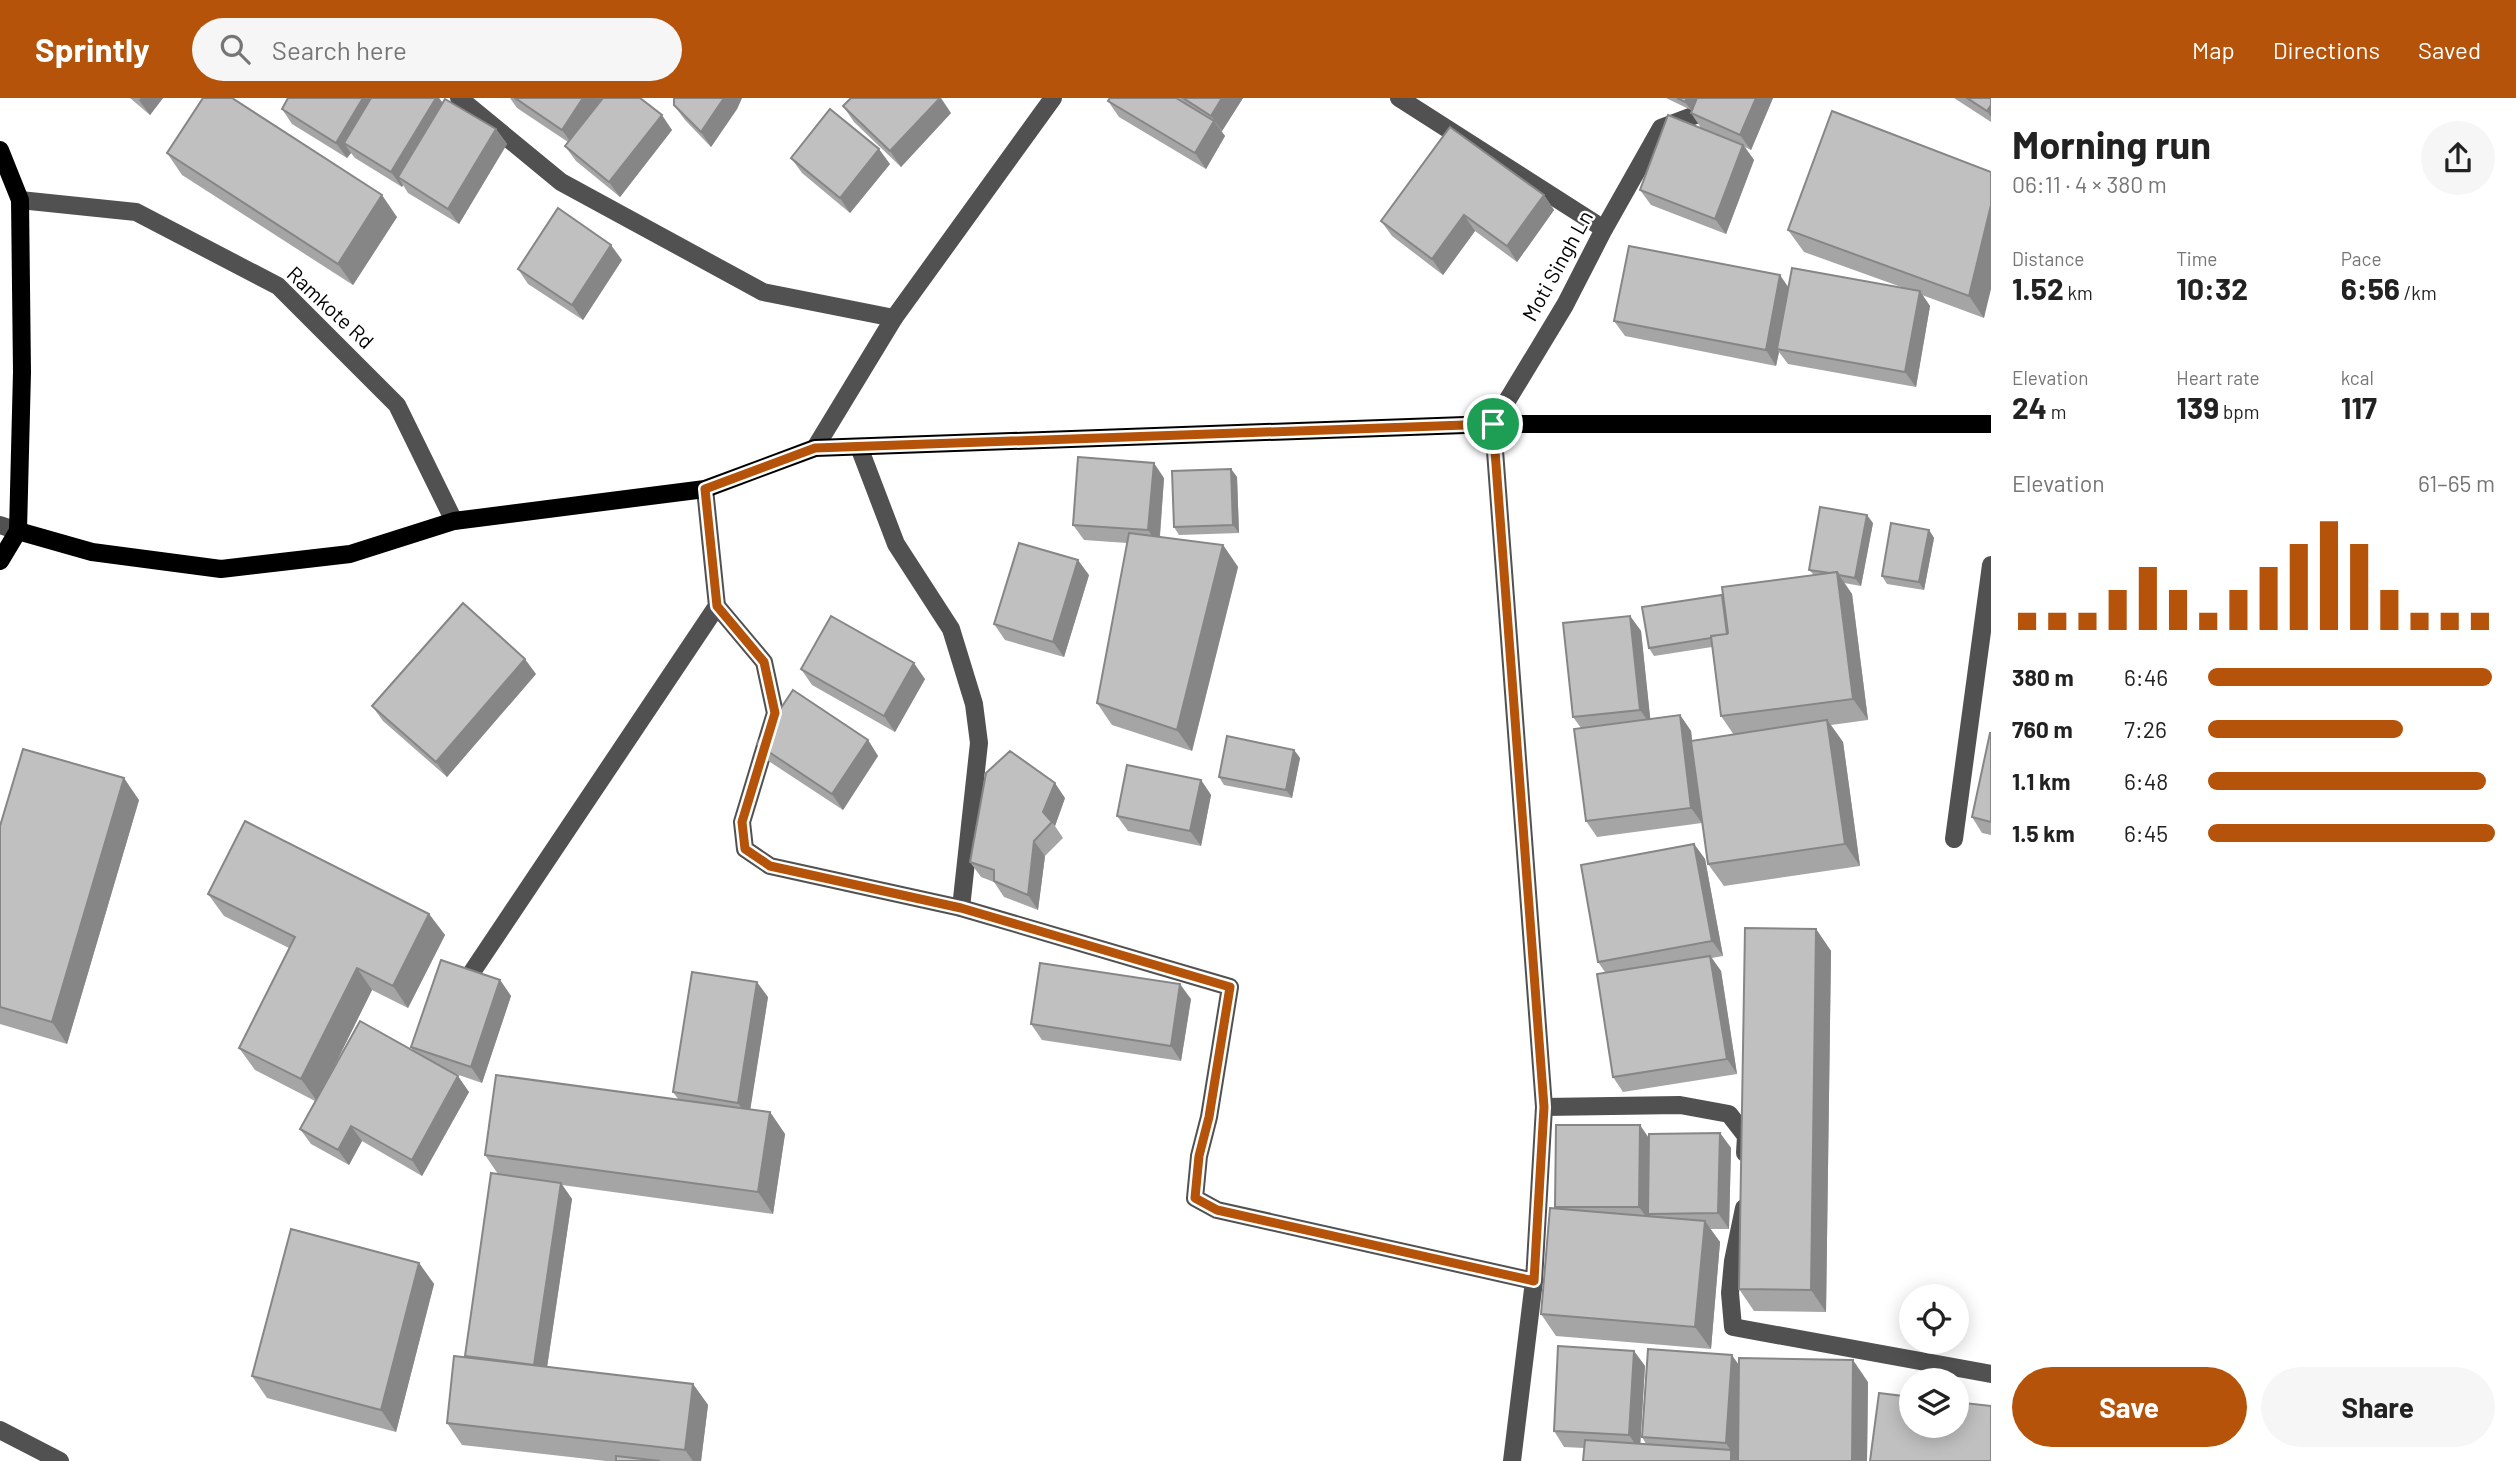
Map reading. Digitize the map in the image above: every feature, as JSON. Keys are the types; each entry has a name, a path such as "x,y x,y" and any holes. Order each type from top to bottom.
{"main road":[{"path":"0,150 20,200 22,372 18,531 0,561"},
{"path":"18,531 92,552 221,569 350,554 454,521 705,489 815,448 1493,424 1991,424"}],"street":[{"path":"459,98 561,182 763,292 894,318"},
{"path":"815,448 894,318 1053,98"},
{"path":"1399,98 1604,229"},
{"name":"Moti Singh Ln","path":"1493,424 1565,305 1661,128 1698,114 1703,98"},
{"name":"Ramkote Rd","path":"20,200 136,212 278,286 397,405 454,521"},
{"path":"1493,424 1544,1107 1534,1281 1512,1461"},
{"path":"859,447 896,544 951,629 974,704 979,743 961,908"},
{"path":"705,489 717,606 764,662 775,713 742,822 745,849 770,866 961,908 1230,987 1209,1117 1199,1156 1195,1198 1217,1210 1534,1281"},
{"path":"0,525 18,531"},
{"path":"1954,839 1991,565"},
{"path":"468,978 717,606"},
{"path":"1544,1107 1681,1105 1729,1114 1746,1136 1743,1218 1733,1261 1730,1293 1734,1326 1991,1374"},
{"path":"0,1430 60,1461"}],"building":[{"path":"203,98 232,98 382,195 338,264 167,153"},
{"path":"288,98 363,98 336,143 282,109"},
{"path":"371,98 436,98 391,172 344,143"},
{"path":"515,98 583,98 562,130"},
{"path":"603,98 640,98 662,115 609,182 565,146"},
{"path":"674,98 724,98 701,132 674,105"},
{"path":"851,98 940,98 890,151 843,106"},
{"path":"1110,98 1176,98 1214,121 1195,153 1108,101"},
{"path":"1183,98 1222,98 1211,116"},
{"path":"1697,98 1756,98 1740,135 1691,113"},
{"path":"1967,98 1991,98 1991,105 1987,111"},
{"path":"445,99 496,129 448,209 398,177"},
{"path":"830,109 879,149 840,198 791,158"},
{"path":"1832,111 1991,172 1991,205 1969,296 1788,230"},
{"path":"1668,115 1743,145 1715,219 1640,190"},
{"path":"1450,127 1544,195 1507,246 1464,215 1432,259 1381,221"},
{"path":"558,208 611,245 572,305 518,269"},
{"path":"1629,246 1780,275 1766,350 1614,321"},
{"path":"1792,268 1920,291 1905,372 1777,349"},
{"path":"1078,457 1154,463 1148,530 1073,525"},
{"path":"1231,469 1233,525 1174,527 1172,471"},
{"path":"1820,507 1867,515 1855,578 1839,575 1837,572 1809,570"},
{"path":"1891,523 1929,530 1919,582 1882,576"},
{"path":"1129,533 1223,545 1177,730 1097,703"},
{"path":"1019,543 1078,560 1053,642 994,624"},
{"path":"1837,572 1853,699 1721,716 1711,636 1728,633 1722,587"},
{"path":"1722,595 1727,634 1649,648 1642,607"},
{"path":"463,603 525,659 436,762 372,706"},
{"path":"831,616 914,663 884,716 801,669"},
{"path":"1630,616 1640,710 1573,717 1563,623"},
{"path":"793,690 868,740 832,794 757,744"},
{"path":"1680,715 1691,808 1586,821 1574,729"},
{"path":"1827,720 1845,844 1708,864 1691,741"},
{"path":"1991,733 1991,822 1972,817"},
{"path":"1227,736 1294,750 1286,790 1219,777"},
{"path":"23,749 124,778 52,1022 0,1007 0,826"},
{"path":"1010,751 1055,783 1043,812 1052,822 1034,841 1028,895 994,881 994,870 970,862 986,773"},
{"path":"1127,765 1201,780 1190,831 1117,816"},
{"path":"245,821 429,914 393,986 357,968 301,1079 239,1048 295,937 208,894"},
{"path":"1694,844 1712,941 1598,962 1581,865"},
{"path":"1745,928 1816,929 1811,1290 1739,1289"},
{"path":"1710,956 1727,1059 1613,1077 1597,974"},
{"path":"441,960 500,980 471,1067 411,1047"},
{"path":"1040,963 1180,984 1171,1046 1031,1024"},
{"path":"692,972 757,982 738,1103 673,1092"},
{"path":"360,1021 458,1076 412,1160 351,1126 338,1150 300,1129"},
{"path":"496,1075 770,1112 758,1192 485,1155"},
{"path":"1556,1125 1640,1125 1639,1207 1555,1207"},
{"path":"1720,1133 1718,1213 1648,1214 1649,1134"},
{"path":"491,1173 561,1183 534,1365 465,1356"},
{"path":"1550,1208 1705,1221 1695,1327 1541,1314"},
{"path":"291,1229 419,1263 381,1410 252,1376"},
{"path":"1558,1346 1634,1351 1629,1435 1554,1431"},
{"path":"1648,1349 1732,1355 1726,1443 1642,1437"},
{"path":"454,1356 693,1384 685,1450 447,1423"},
{"path":"1739,1358 1853,1360 1852,1461 1738,1461"},
{"path":"1879,1393 1899,1396 1899,1438 1969,1438 1969,1403 1991,1406 1991,1461 1870,1461"},
{"path":"1585,1440 1731,1450 1731,1461 1583,1461"},
{"path":"616,1456 660,1461 616,1461"}],"route":[{"path":"1493,424 1544,1107 1534,1281 1217,1210 1195,1198 1199,1156 1209,1117 1230,987 961,908 770,866 745,849 742,822 775,713 764,662 717,606 705,489 815,448 1493,424"}]}
